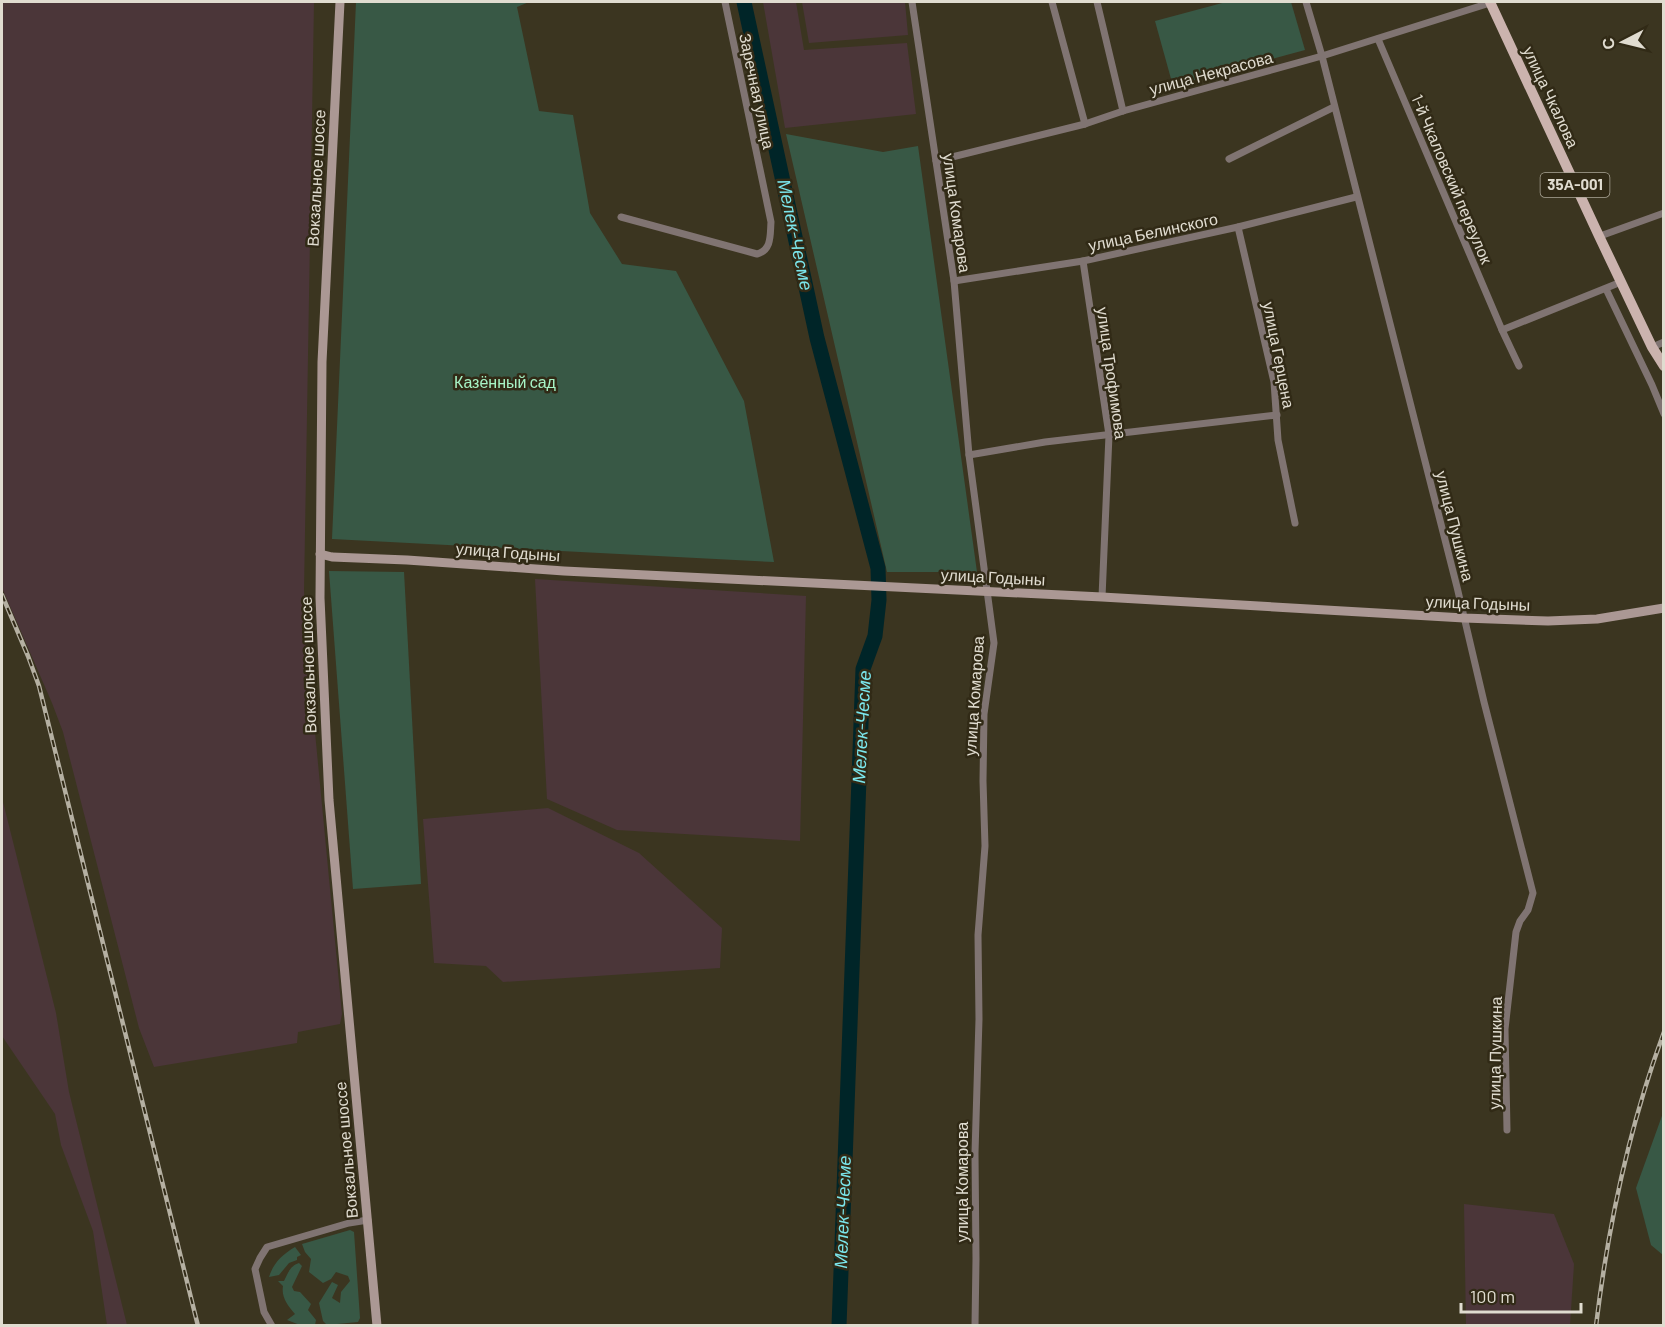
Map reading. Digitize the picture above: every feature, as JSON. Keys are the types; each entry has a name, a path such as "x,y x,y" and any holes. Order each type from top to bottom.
{"main road":[{"name":"Вокзальное шоссе","path":"340,2 322,362 320,598 329,800 377,1326"},
{"name":"улица Чкалова","path":"1492,2 1601,236 1664,357"},
{"name":"улица Чкалова","path":"1658,345 1664,366"},
{"name":"улица Годыны","path":"320,554 332,557 564,570 1464,618 1588,620 1619,617 1664,608"}],"street":[{"name":"Заречная улица","path":"621,217 757,254 762,253 768,247 771,222 725,2"},
{"name":"улица Комарова","path":"912,2 954,281 969,455 994,643 984,714 985,846 978,935 975,1326"},
{"path":"1052,2 1085,124"},
{"path":"1097,2 1123,111"},
{"name":"улица Пушкина","path":"1306,2 1322,56 1533,893 1528,910 1516,932 1505,1029 1507,1130"},
{"name":"улица Некрасова","path":"936,161 1085,124 1123,111 1322,56 1492,2"},
{"name":"1-й Чкаловский переулок","path":"1378,39 1502,330 1520,366"},
{"path":"1229,159 1334,107"},
{"name":"улица Белинского","path":"954,281 1083,261 1238,227 1356,197"},
{"path":"1601,236 1664,213"},
{"name":"улица Герцена","path":"1238,227 1274,382 1278,440 1295,523"},
{"name":"улица Трофимова","path":"1083,261 1109,435 1102,597"},
{"path":"1502,330 1606,289 1623,280"},
{"path":"1606,289 1664,414"},
{"path":"969,455 1045,442 1277,415"},
{"path":"272,1326 263,1307 255,1269 267,1247 349,1223 368,1220"}],"shaded area":[{"path":"2,2 314,2 304,591 308,659 342,1014 340,1024 298,1032 297,1043 154,1067 139,1028 63,732 2,588"},
{"path":"763,2 796,2 804,50 907,43 916,114 785,128"},
{"path":"802,2 905,2 908,35 809,43"},
{"path":"535,579 806,596 800,841 617,830 547,799"},
{"path":"2,798 56,1013 69,1092 127,1325 107,1325 93,1231 61,1145 55,1114 2,1036"},
{"path":"548,808 639,853 722,928 720,968 503,982 486,966 434,963 423,819"},
{"path":"1464,1204 1554,1214 1574,1264 1570,1325 1466,1325"}],"green space":[{"name":"Казённый сад","path":"356,2 529,2 517,7 539,111 573,115 590,213 622,264 676,271 744,401 774,562 332,539"},
{"path":"1226,2 1291,2 1305,50 1173,86 1155,21"},
{"path":"786,134 883,152 918,146 977,572 887,572"},
{"path":"329,571 404,572 421,884 353,889"},
{"path":"1663,1113 1664,1255 1651,1245 1636,1188"},
{"path":"350,1230 354,1232 360,1318 358,1322 327,1325 323,1321 319,1303 332,1282 338,1285 332,1298 340,1303 341,1292 350,1281 348,1276 336,1272 331,1279 323,1283 309,1272 311,1259 302,1244"},
{"path":"295,1247 301,1255 297,1257 297,1260 289,1263 279,1275 269,1277 279,1259"},
{"path":"299,1263 302,1266 292,1287 311,1304 308,1310 316,1320 315,1325 300,1325 287,1320 295,1314 283,1294 283,1286 278,1281 284,1281 291,1268"}],"waterway":[{"name":"Мелек-Чесме","path":"744,2 817,338 878,568 879,600 875,636 863,669 839,1326"}],"railway":[{"path":"2,595 39,686 198,1326"},
{"path":"1596,1326 1621,1177 1640,1104 1664,1032"}]}
